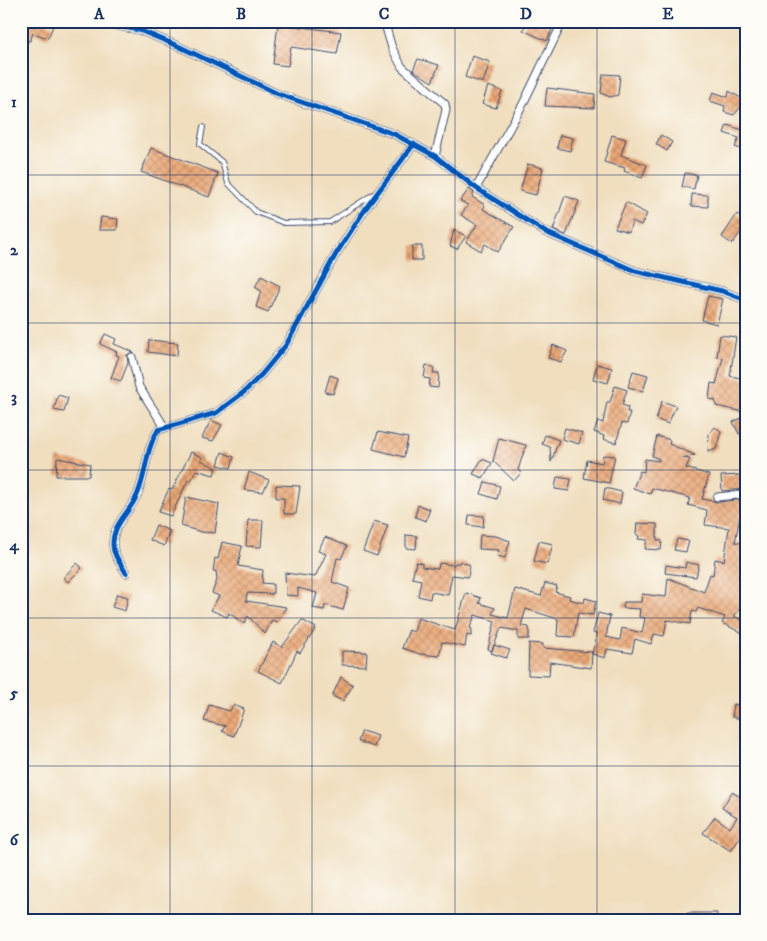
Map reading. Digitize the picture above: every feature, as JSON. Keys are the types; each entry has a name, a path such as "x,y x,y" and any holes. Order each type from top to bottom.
{"street":[{"path":"92,21 139,30 178,46 278,94 394,134 435,156 476,188 545,232 635,271 722,292 746,300"},
{"path":"384,21 392,48 402,67 445,104 446,110 435,156"},
{"path":"476,188 523,104 563,21"},
{"path":"126,573 116,557 113,546 115,532 120,519 138,493 149,445 158,430 164,426 216,413 244,392 262,374 286,345 336,254 379,190 414,144"},
{"path":"132,357 139,386 164,426"},
{"path":"717,497 746,494"}],"lane":[{"path":"202,127 200,144 222,162 228,183 256,212 284,223 330,222 379,190"}],"building":[{"path":"21,21 41,21 53,26 48,38 33,33 30,41 21,40"},
{"path":"527,21 537,21 552,29 547,41 523,30"},
{"path":"278,24 341,32 337,54 291,47 288,66 273,64"},
{"path":"472,56 490,62 483,83 465,77"},
{"path":"418,59 439,65 432,82 413,70"},
{"path":"603,74 620,75 618,95 610,97 601,93"},
{"path":"488,86 502,91 496,108 482,104"},
{"path":"547,88 595,94 594,108 545,106"},
{"path":"729,91 746,101 734,115 724,112 725,106 710,101 713,92 728,97"},
{"path":"746,123 746,151 735,147 739,138 724,133 727,125 743,130"},
{"path":"560,135 573,138 570,151 557,148"},
{"path":"612,135 626,139 621,155 647,165 642,178 624,171 625,168 604,162"},
{"path":"661,135 672,142 667,151 656,144"},
{"path":"151,148 218,173 209,197 141,172"},
{"path":"528,164 543,168 536,195 520,191"},
{"path":"685,173 697,175 694,189 682,187"},
{"path":"469,189 474,193 472,197 485,205 483,209 514,227 498,252 485,244 481,251 466,242 477,225 461,215 468,205 460,201"},
{"path":"692,194 708,195 708,207 691,206"},
{"path":"565,196 579,201 566,235 553,230"},
{"path":"626,202 647,214 641,225 632,221 629,232 615,228"},
{"path":"737,214 746,220 746,236 741,232 732,244 722,237"},
{"path":"101,217 118,219 117,230 99,230"},
{"path":"454,230 466,236 457,249 450,246"},
{"path":"412,246 422,246 422,260 412,260"},
{"path":"261,276 280,286 268,312 256,307 261,291 255,287"},
{"path":"708,296 723,299 717,324 702,320"},
{"path":"105,334 116,339 114,344 133,352 127,355 128,363 121,381 111,378 119,356 116,355 117,352 100,344"},
{"path":"720,335 736,337 730,376 746,379 744,412 716,406 715,400 709,399 711,383 716,384 723,358 717,357"},
{"path":"149,340 178,343 177,356 148,352"},
{"path":"553,345 567,351 561,362 548,358"},
{"path":"597,364 612,368 608,383 593,379"},
{"path":"426,365 434,368 433,373 439,373 438,388 429,387 430,379 424,378"},
{"path":"633,371 648,375 643,391 628,387"},
{"path":"330,375 338,378 333,394 325,392"},
{"path":"615,386 627,390 622,405 628,407 627,412 630,412 627,424 622,423 616,443 603,439 604,436 594,432 598,421 603,423 607,402 610,402"},
{"path":"58,395 68,398 64,412 54,410"},
{"path":"662,401 676,406 668,424 656,419"},
{"path":"746,416 746,431 739,434 733,422"},
{"path":"211,420 222,425 213,441 202,438"},
{"path":"715,427 721,431 716,449 708,452 709,434"},
{"path":"565,428 582,433 579,444 562,439"},
{"path":"378,432 408,438 404,457 373,449"},
{"path":"545,435 559,440 551,462 550,447 542,444"},
{"path":"657,436 670,440 669,444 695,455 683,458 690,459 686,468 709,475 702,499 718,502 746,499 746,518 740,517 735,542 746,544 746,593 740,599 745,603 734,616 746,622 746,635 722,623 725,617 698,608 696,612 692,611 690,624 667,620 664,636 654,634 651,644 635,639 632,653 607,649 605,658 592,654 597,634 593,633 598,613 610,616 606,637 620,640 622,628 642,633 645,618 639,617 640,609 623,608 624,602 641,602 642,594 666,597 668,578 704,592 710,574 713,575 715,559 724,561 729,528 705,525 707,510 688,505 690,498 652,488 650,494 633,488 640,471 644,472 645,459 659,461 659,459 652,456"},
{"path":"499,438 526,445 518,470 521,473 514,481 493,461"},
{"path":"191,452 202,457 201,460 216,468 214,475 196,470 191,481 188,480 171,516 158,512 169,489 172,490"},
{"path":"222,452 234,457 231,468 218,465"},
{"path":"603,455 615,456 609,483 584,478 587,460 602,463"},
{"path":"57,458 90,464 89,476 56,476"},
{"path":"482,459 492,463 483,478 473,474"},
{"path":"249,472 269,480 263,492 244,490"},
{"path":"742,475 742,481 746,481 746,489 722,491 721,476"},
{"path":"557,477 571,479 569,491 555,489"},
{"path":"485,482 500,486 497,499 481,494"},
{"path":"276,485 300,486 296,514 284,514 284,498 276,498"},
{"path":"605,488 622,492 620,504 603,500"},
{"path":"186,497 219,504 215,533 201,532 181,526"},
{"path":"418,505 430,509 426,521 415,517"},
{"path":"469,515 484,516 483,527 468,525"},
{"path":"248,520 263,520 261,547 246,546"},
{"path":"374,521 388,525 377,556 363,551"},
{"path":"637,523 657,524 657,540 662,541 661,550 645,549 647,540 638,539 639,536 636,534"},
{"path":"156,525 170,531 164,546 150,540"},
{"path":"406,535 417,536 416,549 406,548"},
{"path":"480,535 496,536 510,541 505,558 497,556 499,550 479,549"},
{"path":"325,537 347,546 341,559 337,558 332,582 349,588 343,610 325,605 324,610 313,608 317,593 298,588 298,596 286,595 285,573 315,577 326,554 318,551"},
{"path":"677,539 689,541 686,552 674,550"},
{"path":"539,541 553,544 547,564 534,561"},
{"path":"222,542 242,546 238,566 263,570 262,583 273,584 273,594 247,593 246,601 286,607 277,622 272,620 265,634 248,616 244,624 229,613 227,617 211,610 219,596 212,593 217,580 216,571 213,571 215,558 218,559"},
{"path":"460,561 470,565 468,577 452,575 448,595 431,592 430,599 418,596 421,580 412,578 416,562 422,563 422,567 438,569 439,563 454,565"},
{"path":"686,562 699,565 696,577 665,573 666,565 685,568"},
{"path":"77,563 82,568 68,582 63,578"},
{"path":"545,583 557,586 555,592 570,596 569,599 584,603 585,598 596,601 593,615 578,613 574,637 557,636 558,619 526,609 521,626 529,627 529,639 518,639 518,631 501,628 492,651 488,649 495,621 475,615 470,628 472,629 471,636 467,635 465,647 442,642 439,656 420,654 402,648 409,630 414,632 418,618 455,630 466,593 481,598 479,603 495,608 492,614 508,618 515,589 541,596"},
{"path":"117,594 128,597 125,611 112,607"},
{"path":"302,620 316,628 300,653 297,651 282,683 258,671 273,642 282,647"},
{"path":"529,643 543,644 543,648 592,652 591,668 550,662 549,676 528,675"},
{"path":"494,645 510,650 506,658 491,653"},
{"path":"342,651 367,652 366,666 342,665"},
{"path":"341,677 353,685 343,701 332,696"},
{"path":"734,704 746,707 746,720 732,717"},
{"path":"209,705 230,711 233,705 244,709 234,736 222,731 225,726 204,721"},
{"path":"362,731 378,736 374,747 358,741"},
{"path":"732,792 746,800 746,829 731,851 703,833 715,817 730,828 737,817 722,808"},
{"path":"687,913 717,913 716,920 688,920"}],"cycle path":[{"path":"92,21 139,30 178,46 278,94 394,134 435,156 476,188 545,232 635,271 722,291 746,300"},
{"path":"126,573 114,552 115,530 135,500 143,477 148,453 158,430 216,413 244,392 262,374 286,345 336,254 366,208 414,144"}]}
